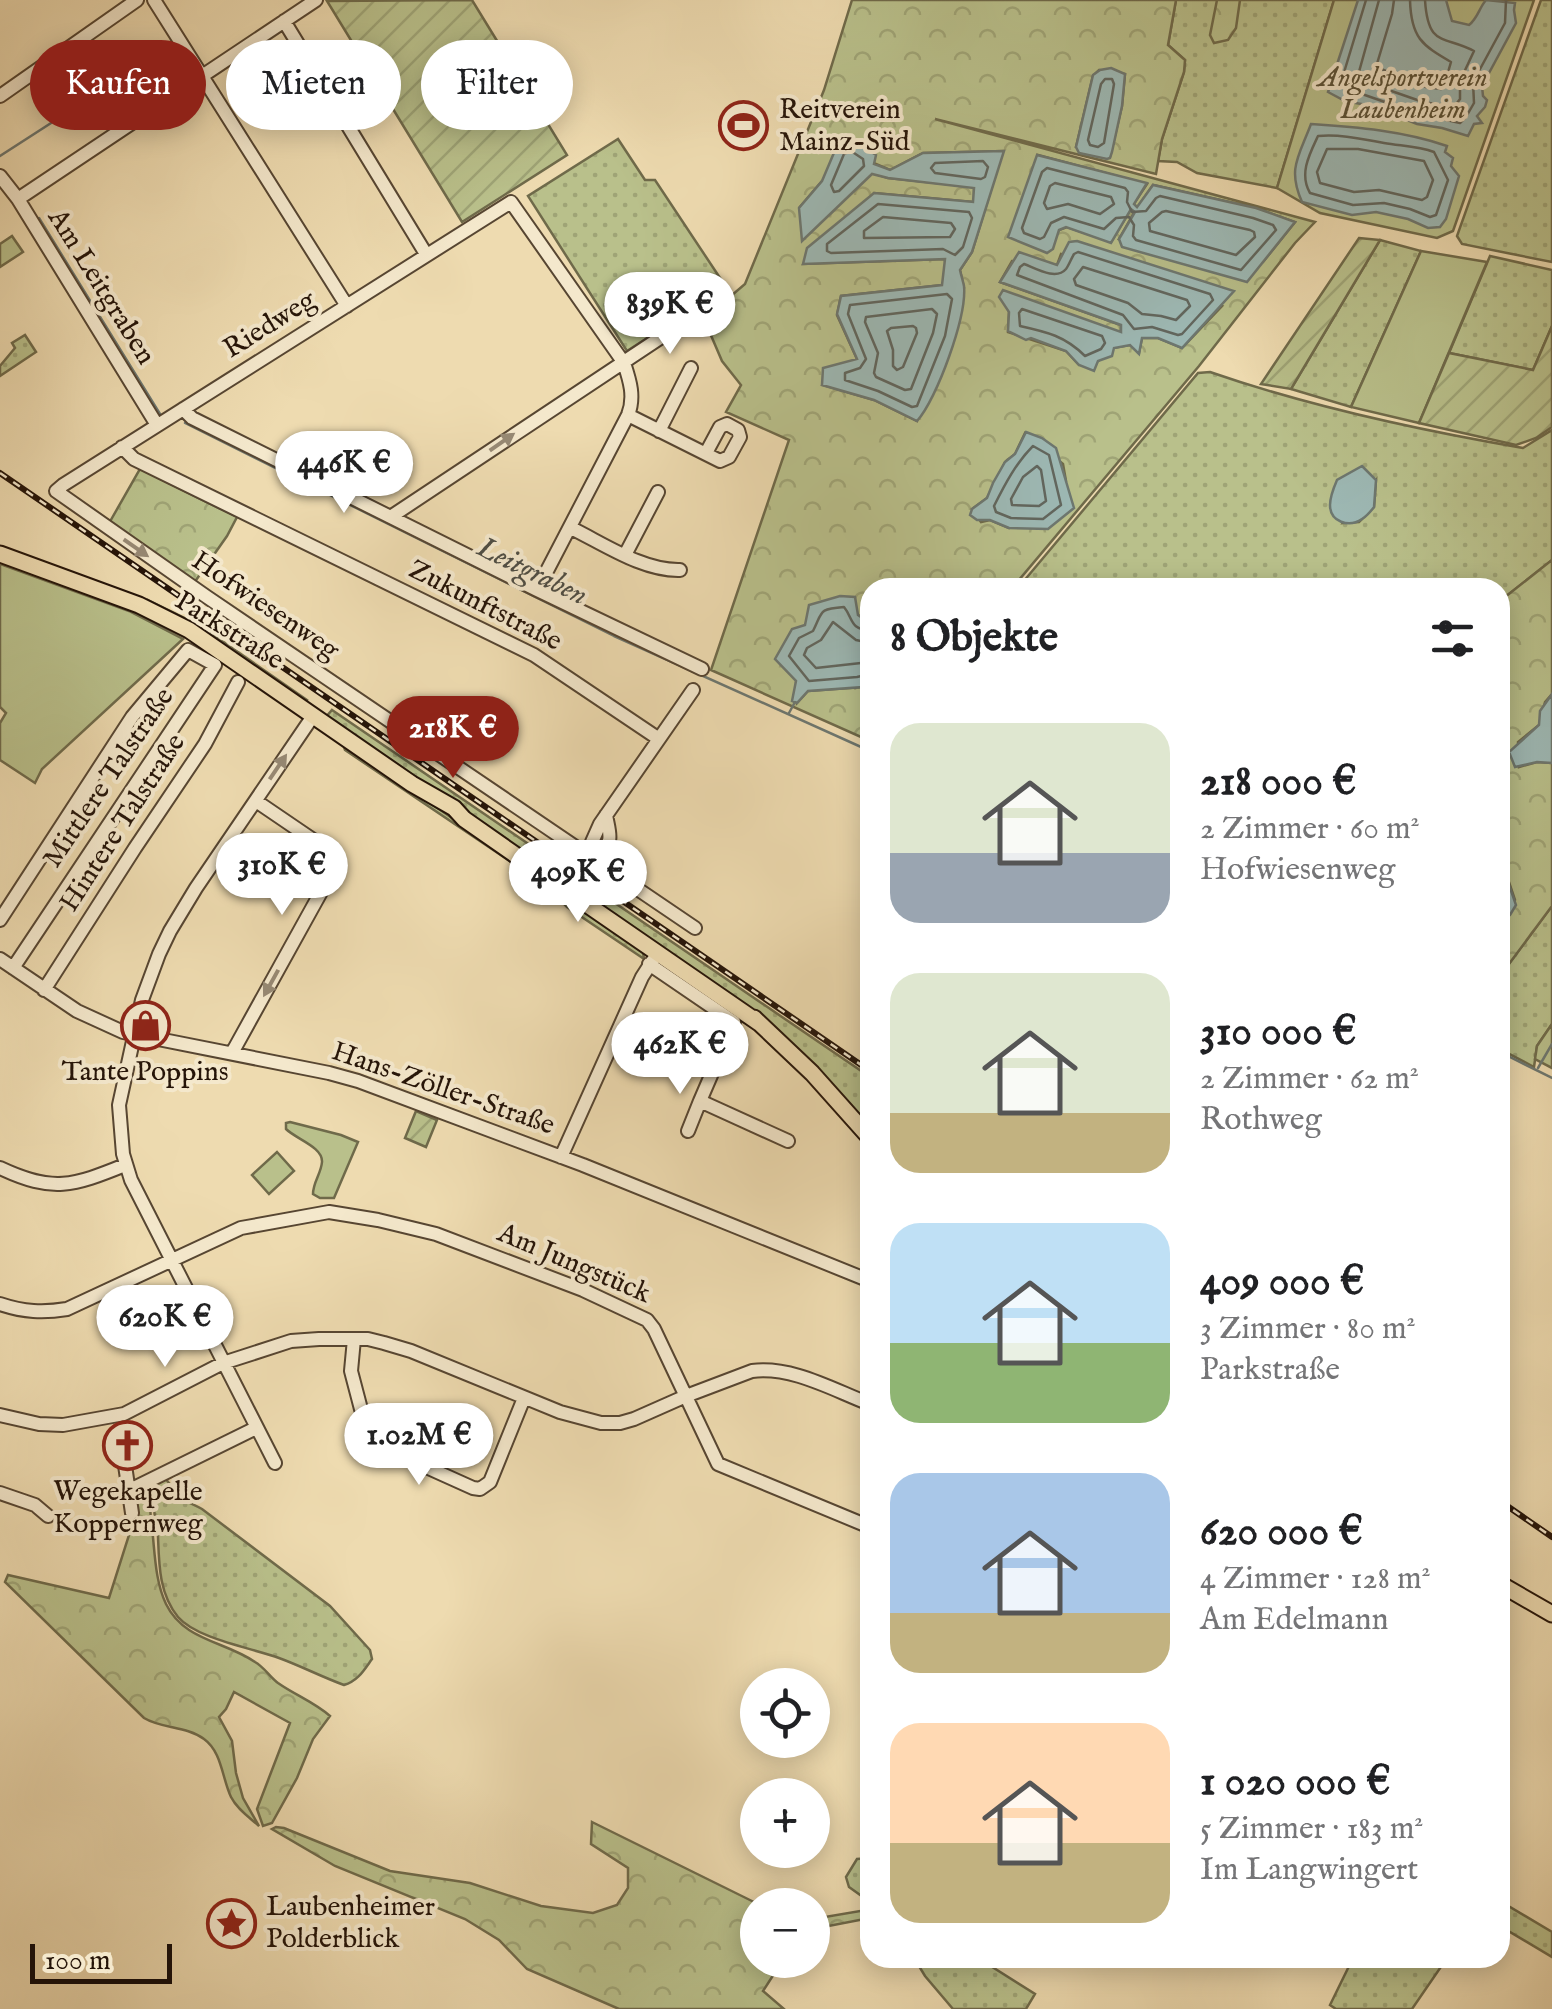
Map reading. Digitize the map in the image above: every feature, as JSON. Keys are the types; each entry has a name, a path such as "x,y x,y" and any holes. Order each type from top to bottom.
{"main road":[{"name":"Parkstraße","path":"1,554 107,592 188,630 412,784 454,808 654,958 749,1012 860,1127"},
{"path":"1510,1590 1552,1614"}],"street":[{"path":"0,96 137,0"},
{"path":"154,0 179,40"},
{"path":"206,73 316,0"},
{"path":"284,21 426,254"},
{"path":"206,82 348,306"},
{"path":"18,199 121,130"},
{"name":"Am Leitgraben","path":"0,176 157,425"},
{"name":"Riedweg","path":"56,491 511,202 624,362"},
{"path":"392,516 693,316"},
{"path":"537,590 628,416 632,389 624,362"},
{"path":"659,431 691,368"},
{"path":"183,408 192,418 702,669"},
{"path":"628,416 706,453"},
{"name":"Zukunftstraße","path":"122,448 134,459 534,655 659,739"},
{"name":"Hofwiesenweg","path":"56,491 207,597 591,850 694,928"},
{"path":"626,555 658,492"},
{"path":"571,528 659,568 680,570"},
{"name":"Mittlere Talstraße","path":"0,920 132,717 188,650 214,665 13,968"},
{"name":"Hintere Talstraße","path":"44,990 205,744 238,682"},
{"path":"591,850 608,844 606,815 693,690"},
{"path":"275,1463 126,1165 119,1105 142,1000 170,931 313,716"},
{"path":"232,1053 333,866 326,848 256,801"},
{"path":"561,1157 654,958 734,1022 688,1131"},
{"name":"Hans-Zöller-Straße","path":"0,959 92,1018 134,1035 358,1081 561,1157 860,1278"},
{"path":"700,1102 788,1141"},
{"path":"0,1168 28,1180 62,1185 86,1181 126,1165"},
{"name":"Am Jungstück","path":"0,1304 43,1313 67,1309 241,1228 270,1221 329,1212 436,1234 583,1290 648,1320 718,1464 860,1523"},
{"path":"354,1339 351,1370 373,1443 473,1488 480,1489 490,1482 524,1398"},
{"path":"0,1415 63,1425 124,1414 223,1363 291,1341 354,1339 411,1352 560,1412 602,1423 634,1419 752,1372 774,1370 860,1400"},
{"path":"128,1491 256,1428"},
{"path":"121,1438 132,1513"},
{"path":"0,1493 35,1505 48,1516"}],"green space":[{"path":"472,0 497,40 421,40 421,130 552,130 567,155 462,222 401,122 401,40 351,40 327,1"},
{"path":"852,0 1176,0 1168,45 1185,60 1184,72 1162,139 1156,174 935,119 1315,222 1021,578 860,578 860,616 808,619 796,681 797,703 808,691 860,687 860,737 711,670 789,440 726,412 741,385 722,361 704,319 745,284 824,90","holes":["1099,70 1125,74 1110,157 1076,147 1093,76","1003,151 972,252 960,270 964,288 917,421 874,400 823,385 857,359 837,315 841,296 943,285 946,259 804,264 874,193 974,202 974,187 872,173 799,208 822,181 874,163 890,170 923,153","1038,155 1147,184 1133,205 1138,207 1153,185 1256,208 1295,222 1263,262 1119,239 1135,211 1131,209 1111,242 1067,227 1055,236","1061,254 1222,306 1182,348 1158,338 1142,338 1139,353 1130,345 1113,348 1098,361 1079,365 1066,351 1008,332 1009,312 1121,332 1121,325 1000,282 1012,261 1057,265","1025,433 1063,464 1066,481 1009,528 990,520 981,522 972,509 987,498 1005,462 1015,454"]},
{"path":"1176,0 1334,0 1277,188 1197,173 1177,162 1158,161 1184,72 1185,60 1168,45"},
{"path":"1217,0 1240,0 1236,28 1228,40 1214,43 1210,35"},
{"name":"Angelsportverein Laubenheim","path":"1334,0 1534,0 1453,231 1437,238 1320,213 1277,188"},
{"path":"1541,0 1552,0 1552,262 1462,244 1457,236"},
{"path":"618,139 645,180 655,180 726,287 627,351 528,196"},
{"path":"12,236 23,252 0,267 0,244"},
{"path":"1359,238 1380,240 1291,389 1261,384"},
{"path":"1380,240 1421,251 1351,407 1291,389"},
{"path":"1421,251 1487,262 1419,423 1351,407"},
{"path":"1490,256 1552,270 1552,326 1533,370 1449,353"},
{"path":"1552,326 1552,427 1516,445 1419,423 1449,353 1533,370"},
{"path":"25,335 36,352 0,376 0,366 15,348 12,343"},
{"path":"1210,372 1365,416 1523,448 1552,430 1552,560 1510,593 1510,578 1026,578 1198,373","holes":["1376,480 1374,507 1359,522 1343,523"]},
{"path":"140,469 237,517 194,583 108,525"},
{"path":"1552,560 1552,694 1545,702 1539,725 1518,742 1519,767 1552,763 1552,906 1510,963 1510,911 1515,900 1510,885 1510,593"},
{"path":"0,564 129,611 183,639 42,769 35,783 0,760 0,723 6,713 0,707"},
{"path":"148,600 199,625 307,700 305,703"},
{"path":"332,710 860,1070 860,1118 814,1068 325,718"},
{"path":"347,746 512,859 514,864 345,750"},
{"path":"530,873 643,952 644,959 567,907"},
{"path":"1552,906 1552,1024 1537,1046 1534,1067 1510,1054 1510,963"},
{"path":"1552,1024 1552,1068 1535,1059 1537,1046"},
{"path":"416,1111 437,1120 426,1147 405,1138"},
{"path":"290,1122 358,1142 334,1198 313,1194 321,1157 286,1129"},
{"path":"277,1152 294,1171 269,1194 252,1175"},
{"path":"164,1477 169,1483 152,1501 151,1516 160,1586 174,1616 194,1633 255,1662 278,1683 330,1716 313,1739 272,1823 263,1826 257,1809 290,1723 234,1692 219,1717 232,1741 243,1798 259,1826 234,1801 210,1744 190,1732 144,1718 5,1582 8,1575 109,1598 136,1513 132,1497"},
{"path":"162,1491 202,1509 330,1606 370,1650 372,1659 360,1675 344,1685 279,1658 211,1637 178,1617 167,1599 160,1568 154,1497"},
{"path":"592,1822 740,1895 740,1978 771,1978 763,1991 784,2009 619,2009 527,1969 499,1940 465,1919 335,1866 272,1829 284,1828 390,1871 470,1883 541,1906 593,1913 617,1905 628,1888 628,1868 591,1844"},
{"path":"860,1859 860,1895 849,1887 846,1877"},
{"path":"1510,1907 1552,1932 1552,1957 1510,1932"},
{"path":"860,1911 860,1920 830,1926 830,1916"},
{"path":"920,1968 994,1968 1035,1994 1026,2009 953,2009"},
{"path":"1348,1968 1440,1968 1412,2009 1336,2009 1330,2005"}],"water":[{"path":"1358,0 1446,0 1452,21 1469,25 1486,0 1515,3 1516,23 1482,86 1487,100 1477,116 1482,123 1474,124 1468,136 1417,124 1328,92"},
{"path":"1111,68 1125,74 1122,106 1107,159 1079,153 1076,147 1093,75"},
{"path":"1311,124 1397,133 1447,146 1445,152 1453,158 1451,166 1459,176 1440,227 1428,228 1376,212 1352,215 1302,202 1295,171"},
{"path":"848,137 876,155 874,164 890,170 923,153 1004,151 972,252 960,270 964,300 956,336 933,395 917,421 874,400 822,385 823,368 857,359 837,314 841,296 942,285 945,259 803,264 807,248 874,193 973,202 974,188 872,174 802,241 799,208 822,181 836,148"},
{"path":"1037,155 1147,183 1134,204 1137,207 1153,185 1256,208 1295,222 1247,282 1122,247 1119,239 1135,212 1131,209 1111,243 1066,227 1059,230 1053,249 1047,253 1008,237"},
{"path":"1077,241 1234,291 1182,348 1158,338 1142,338 1139,354 1130,345 1114,348 1112,356 1098,361 1094,371 1079,365 1066,351 1008,331 1009,312 999,297 1003,290 1121,332 1121,325 1000,282 1019,252 1057,265 1069,242"},
{"path":"1026,432 1056,448 1074,508 1048,529 1009,528 990,520 977,520 970,515 972,509 987,498"},
{"path":"1362,466 1376,480 1374,507 1357,522 1341,522 1331,511 1333,489 1337,480"},
{"path":"840,596 855,597 860,616 860,687 808,691 797,703 792,701 796,681 775,659 792,629 805,625 809,605"},
{"path":"1552,694 1552,763 1515,767 1510,751 1539,725 1540,711"},
{"path":"1510,888 1516,905 1510,915"}],"waterway":[{"path":"0,156 40,130"},
{"name":"Leitgraben","path":"39,218 160,414"},
{"name":"Leitgraben","path":"185,423 614,636 860,747"},
{"path":"789,713 795,702"},
{"path":"1538,1068 1552,1044"},
{"name":"Leitgraben","path":"1510,1057 1552,1078"}],"railway":[{"path":"0,473 860,1064"},
{"path":"1510,1508 1552,1537"}],"place":[{"name":"Reitverein Mainz-Süd","path":"744,126"},
{"name":"Tante Poppins","path":"145,1025"},
{"name":"Wegekapelle Koppernweg","path":"128,1445"},
{"name":"Laubenheimer Polderblick","path":"231,1923"}]}
